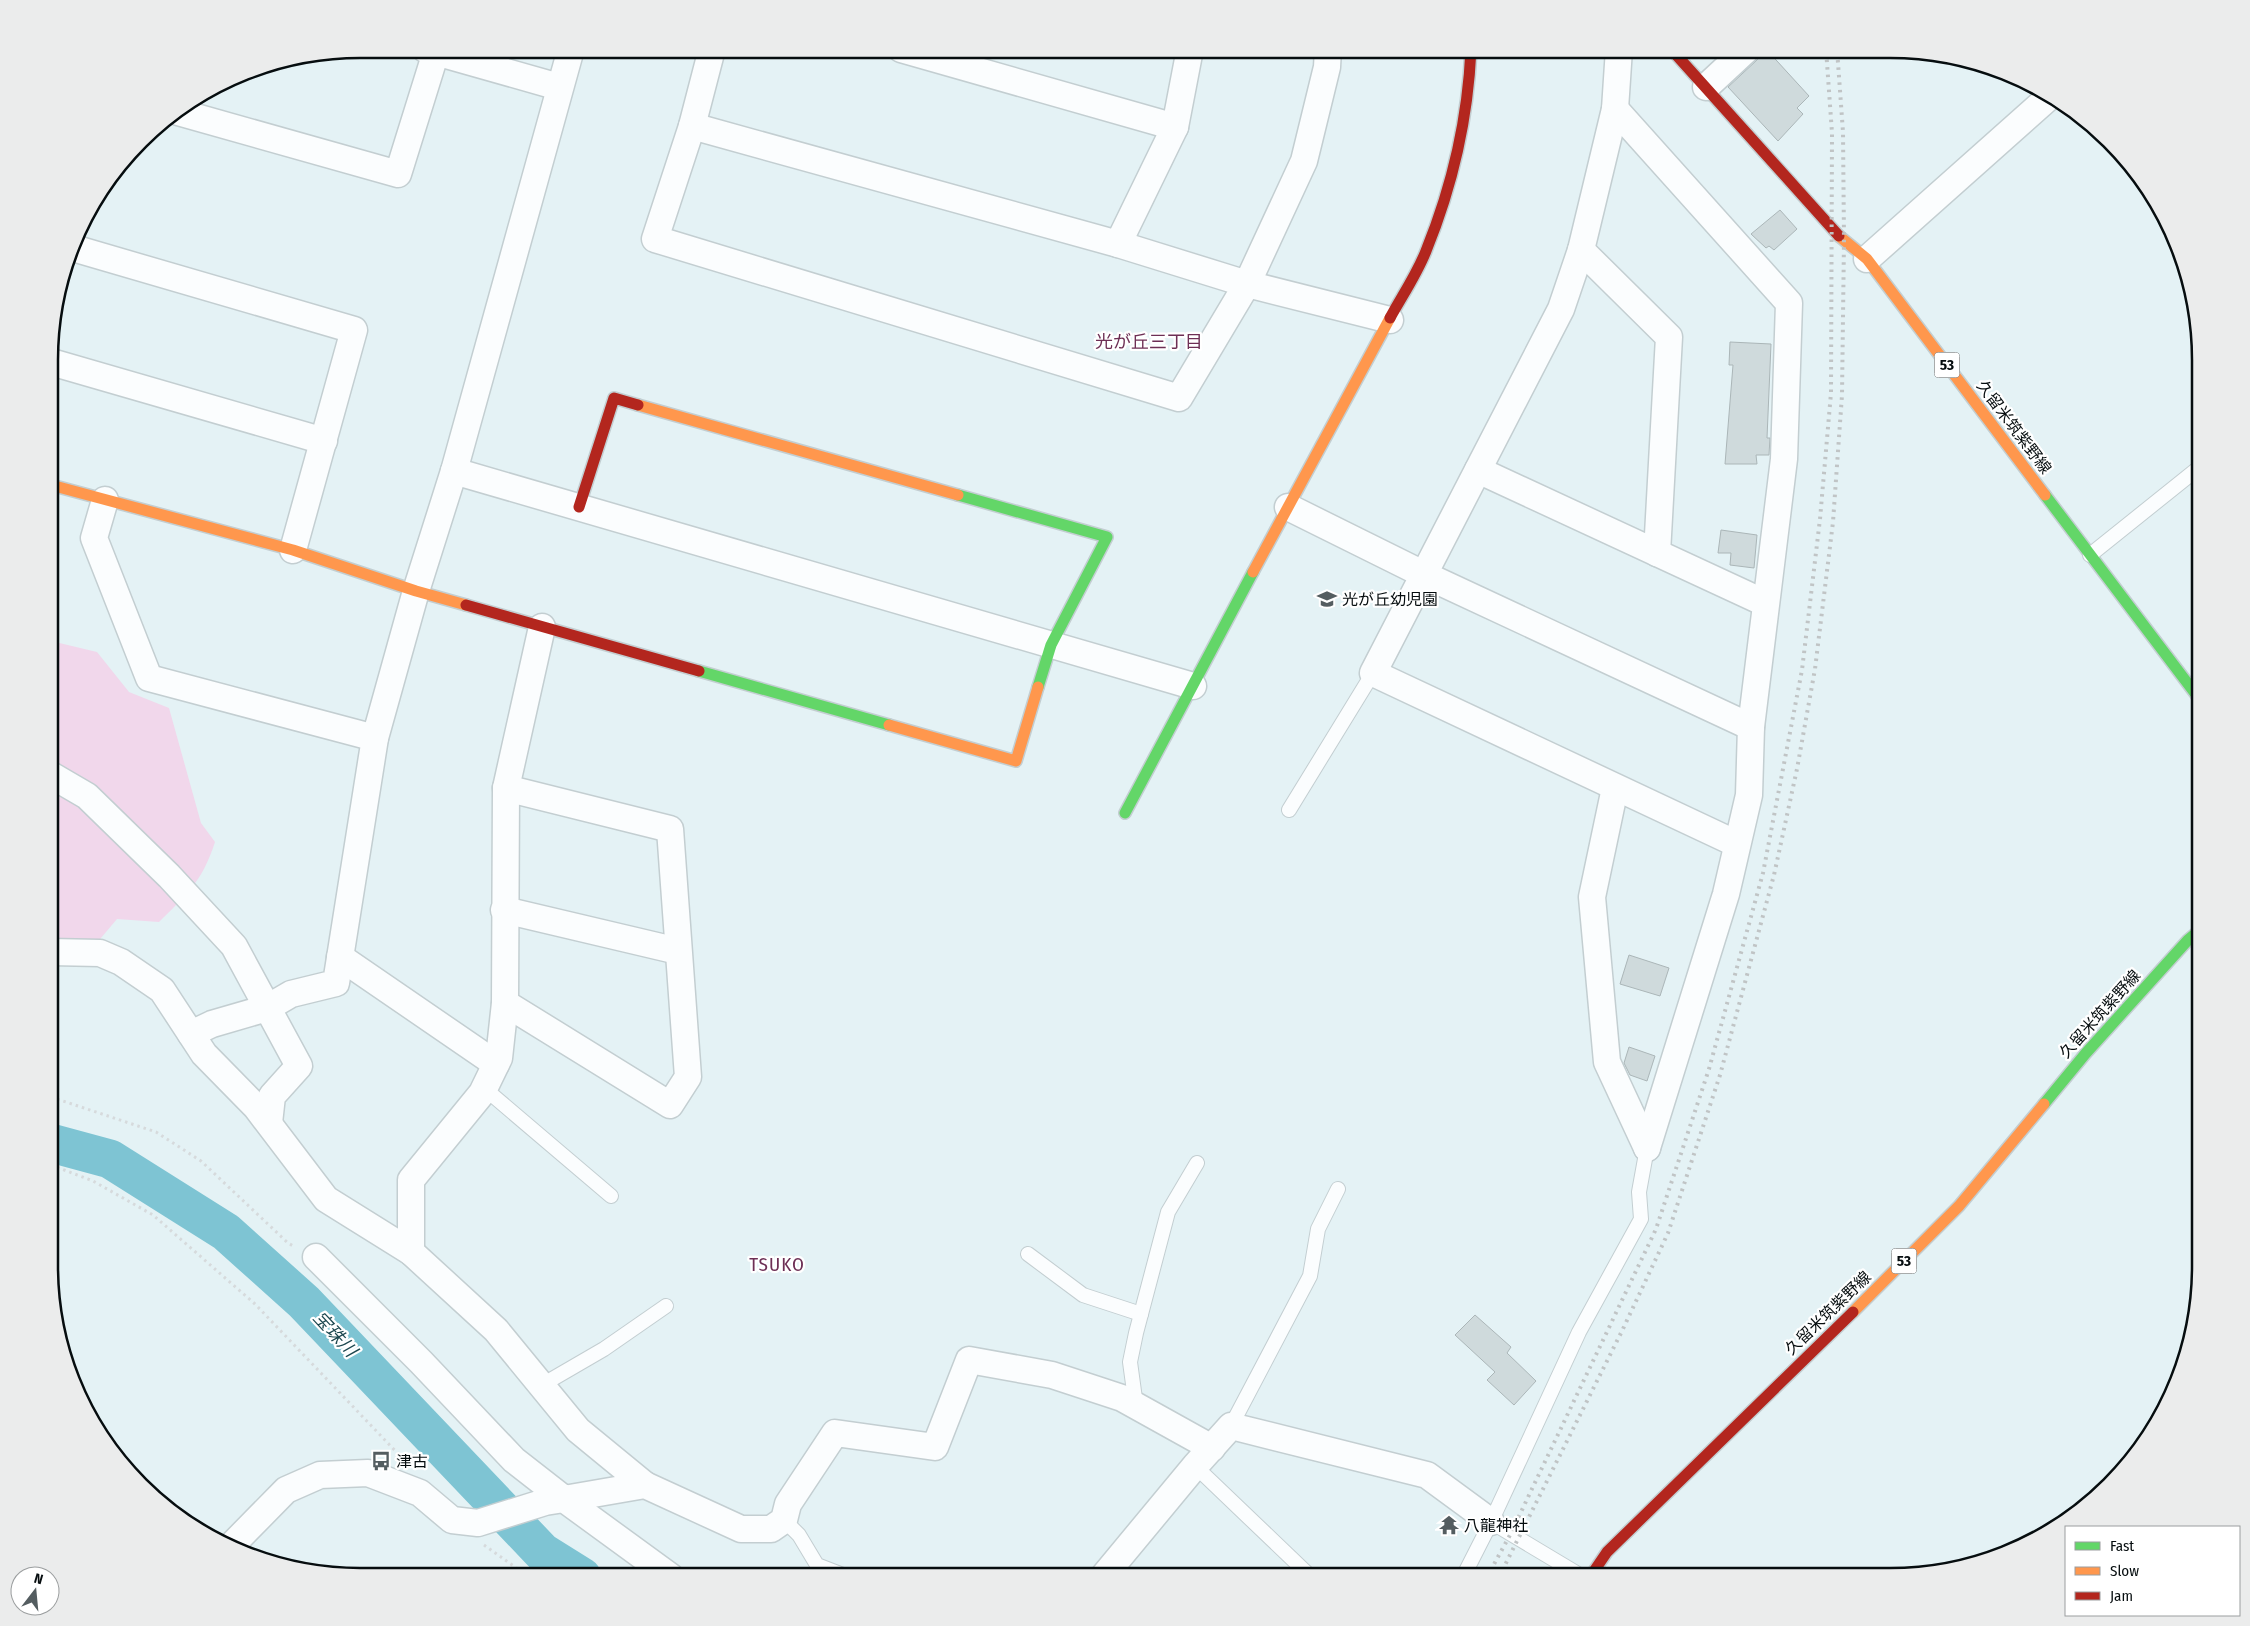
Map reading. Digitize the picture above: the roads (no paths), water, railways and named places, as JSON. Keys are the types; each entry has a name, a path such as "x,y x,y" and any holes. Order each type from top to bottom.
{"street":[{"path":"184,114 398,174 428,58"},
{"path":"458,58 559,87"},
{"path":"191,1034 212,1024 268,1008 291,994 336,983 375,738 416,591 454,471 568,58"},
{"path":"710,58 692,126 655,239 1178,398 1247,284 1304,161 1327,67 1328,58"},
{"path":"933,58 1175,127"},
{"path":"1118,244 1175,127 1188,58"},
{"path":"1125,813 1341,407 1426,252 1453,171 1469,92 1471,58"},
{"path":"1618,58 1615,109 1582,250 1561,309 1373,673 1737,844"},
{"name":"久留米筑紫野線","path":"1679,58 1833,231 1867,258 2192,689"},
{"path":"1706,87 1737,58"},
{"path":"1867,258 2045,100"},
{"path":"1615,109 1790,303 1784,459 1751,727 1749,795 1726,894 1647,1148"},
{"path":"692,126 1118,244 1247,284 1390,320"},
{"path":"79,250 354,330 293,550"},
{"path":"1582,250 1669,337 1657,553"},
{"path":"58,364 324,441"},
{"path":"58,487 293,550 416,591 1016,761 1051,645 1107,537 614,398 580,507"},
{"path":"1478,470 1765,604"},
{"path":"454,471 1193,686"},
{"path":"104,500 94,538 149,678 375,738"},
{"path":"1288,507 1425,575 1751,727"},
{"path":"411,1252 411,1180 484,1088 499,1058 505,1003 506,788 542,627"},
{"path":"58,779 88,796 234,946 299,1066 272,1096 269,1123"},
{"path":"505,1003 670,1105 688,1077 670,829 506,788"},
{"path":"1615,788 1592,898 1607,1062 1647,1148"},
{"path":"504,910 678,951"},
{"name":"久留米筑紫野線","path":"1596,1568 1607,1552 1959,1206 2086,1053 2192,937"},
{"path":"58,952 100,953 121,962 162,990 204,1054 256,1106 326,1199 411,1252 496,1330 578,1430 645,1485 741,1530 771,1529 784,1520 788,1504 835,1434 935,1447 969,1360 1052,1375 1122,1398 1136,1406 1203,1457"},
{"path":"340,957 496,1064"},
{"path":"316,1257 421,1362 554,1500 657,1568"},
{"path":"1110,1568 1231,1426 1427,1476 1491,1522"},
{"path":"236,1541 286,1490 320,1475 368,1473 420,1493 452,1520 479,1533 554,1500 645,1485"}],"lane":[{"path":"2090,555 2192,473"},
{"path":"1289,810 1373,673"},
{"path":"484,1088 611,1196"},
{"path":"1467,1568 1491,1522 1580,1332 1641,1219 1639,1192 1647,1148"},
{"path":"1136,1406 1130,1362 1141,1314 1168,1212 1197,1163"},
{"path":"1231,1426 1310,1276 1318,1229 1338,1189"},
{"path":"1028,1254 1083,1295 1141,1314"},
{"path":"542,1385 604,1349 666,1306"},
{"path":"1203,1457 1303,1568"},
{"path":"784,1520 799,1536 817,1565 825,1568"},
{"path":"1491,1522 1568,1568"}],"waterway":[{"name":"宝珠川","path":"58,1145 110,1159 226,1232 304,1302 542,1552 568,1568"}],"railway":[{"path":"1492,1568 1510,1535 1656,1229 1709,1069 1763,873 1802,670 1820,519 1831,393 1832,133 1827,58"},
{"path":"1504,1568 1622,1331 1668,1233 1720,1075 1774,875 1797,769 1815,669 1833,522 1842,395 1844,240 1843,132 1838,58"}],"place":[{"name":"光が丘幼児園","path":"1327,599"},
{"name":"津古","path":"381,1461"},
{"name":"八龍神社","path":"1449,1525"}],"district":[{"name":"光が丘三丁目","path":"1149,342"},
{"name":"TSUKO","path":"777,1264"}]}
